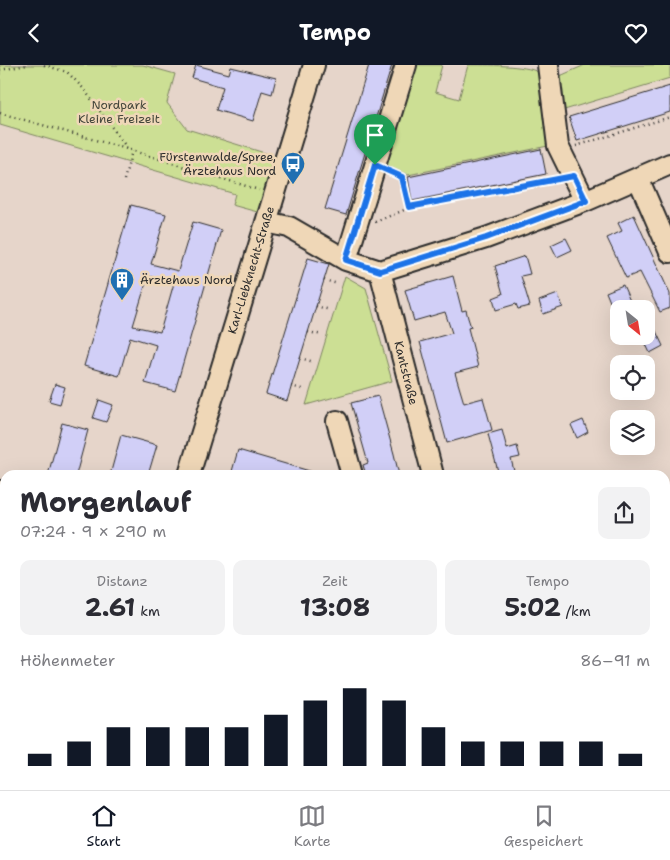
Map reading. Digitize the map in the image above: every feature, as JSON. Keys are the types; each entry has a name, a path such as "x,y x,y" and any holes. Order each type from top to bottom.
{"street":[{"name":"Karl-Liebknecht-Straße","path":"191,470 314,65"},
{"path":"346,260 406,65"},
{"path":"548,65 558,146 586,201"},
{"path":"266,221 289,227 346,260 380,271 486,238 586,201 638,177 668,172"},
{"path":"638,177 670,252"},
{"name":"Kantstraße","path":"380,271 431,470"},
{"path":"337,421 351,470"}],"path":[{"path":"0,70 27,65"},
{"path":"44,65 67,72 83,88 127,149"},
{"path":"0,113 127,149 274,195"},
{"path":"560,151 670,117"},
{"path":"124,181 132,151"},
{"path":"375,165 402,177 409,207"},
{"path":"355,231 409,207 574,176"},
{"path":"324,280 338,284"},
{"path":"316,306 330,310"},
{"path":"308,332 322,335"},
{"path":"300,358 314,362"},
{"path":"292,386 305,390"}],"green space":[{"name":"Nordpark Kleine Freizeit","path":"0,65 143,65 175,74 167,103 187,129 281,158 261,213 232,205 235,194 0,125"},
{"path":"415,65 442,65 435,92 459,99 468,65 515,67 538,72 548,146 408,175 384,165"},
{"path":"585,65 670,65 670,78 561,111 558,82 560,76"},
{"path":"345,276 366,288 392,381 306,405"}],"building":[{"path":"196,65 229,74 231,67 276,78 272,94 262,91 253,121 216,110 223,87 192,78"},
{"path":"369,65 392,65 346,215 325,209"},
{"path":"670,86 670,112 577,141 569,117"},
{"path":"541,149 546,174 412,201 408,177"},
{"path":"131,205 166,214 151,264 178,271 193,222 221,230 175,391 145,383 156,345 130,337 119,376 84,366","holes":["148,276 174,283 160,332 133,326"]},
{"path":"634,215 670,294 670,308 660,312 640,272 626,278 607,238 622,231 618,223"},
{"path":"566,238 572,250 557,257 551,245"},
{"path":"525,256 530,274 521,276 530,306 518,309 516,304 496,310 493,298 503,294 495,266"},
{"path":"308,258 329,264 287,401 266,394"},
{"path":"453,276 462,311 466,310 471,327 468,328 478,367 455,373 464,403 483,398 492,430 447,443 420,342 452,333 445,312 414,321 405,290"},
{"path":"623,285 630,300 610,300 610,302 606,292"},
{"path":"558,294 563,307 543,314 539,301"},
{"path":"655,329 663,346 650,353 646,345 655,345"},
{"path":"55,384 65,387 60,404 49,401"},
{"path":"378,396 398,470 364,470 363,465 368,463 351,403"},
{"path":"99,400 113,405 106,422 93,418"},
{"path":"583,420 588,432 577,438 571,425"},
{"path":"62,423 88,430 77,470 49,470"},
{"path":"502,430 507,449 517,446 520,457 511,459 514,470 498,470 488,434"},
{"path":"121,435 157,445 150,470 111,470"},
{"path":"238,450 306,470 232,470"}],"place":[{"name":"Fürstenwalde/Spree, Ärztehaus Nord","path":"293,185"},
{"name":"Ärztehaus Nord","path":"122,301"}],"route":[{"path":"375,165 402,177 409,207 574,176 586,201 486,238 380,271 346,260 375,165"}]}
